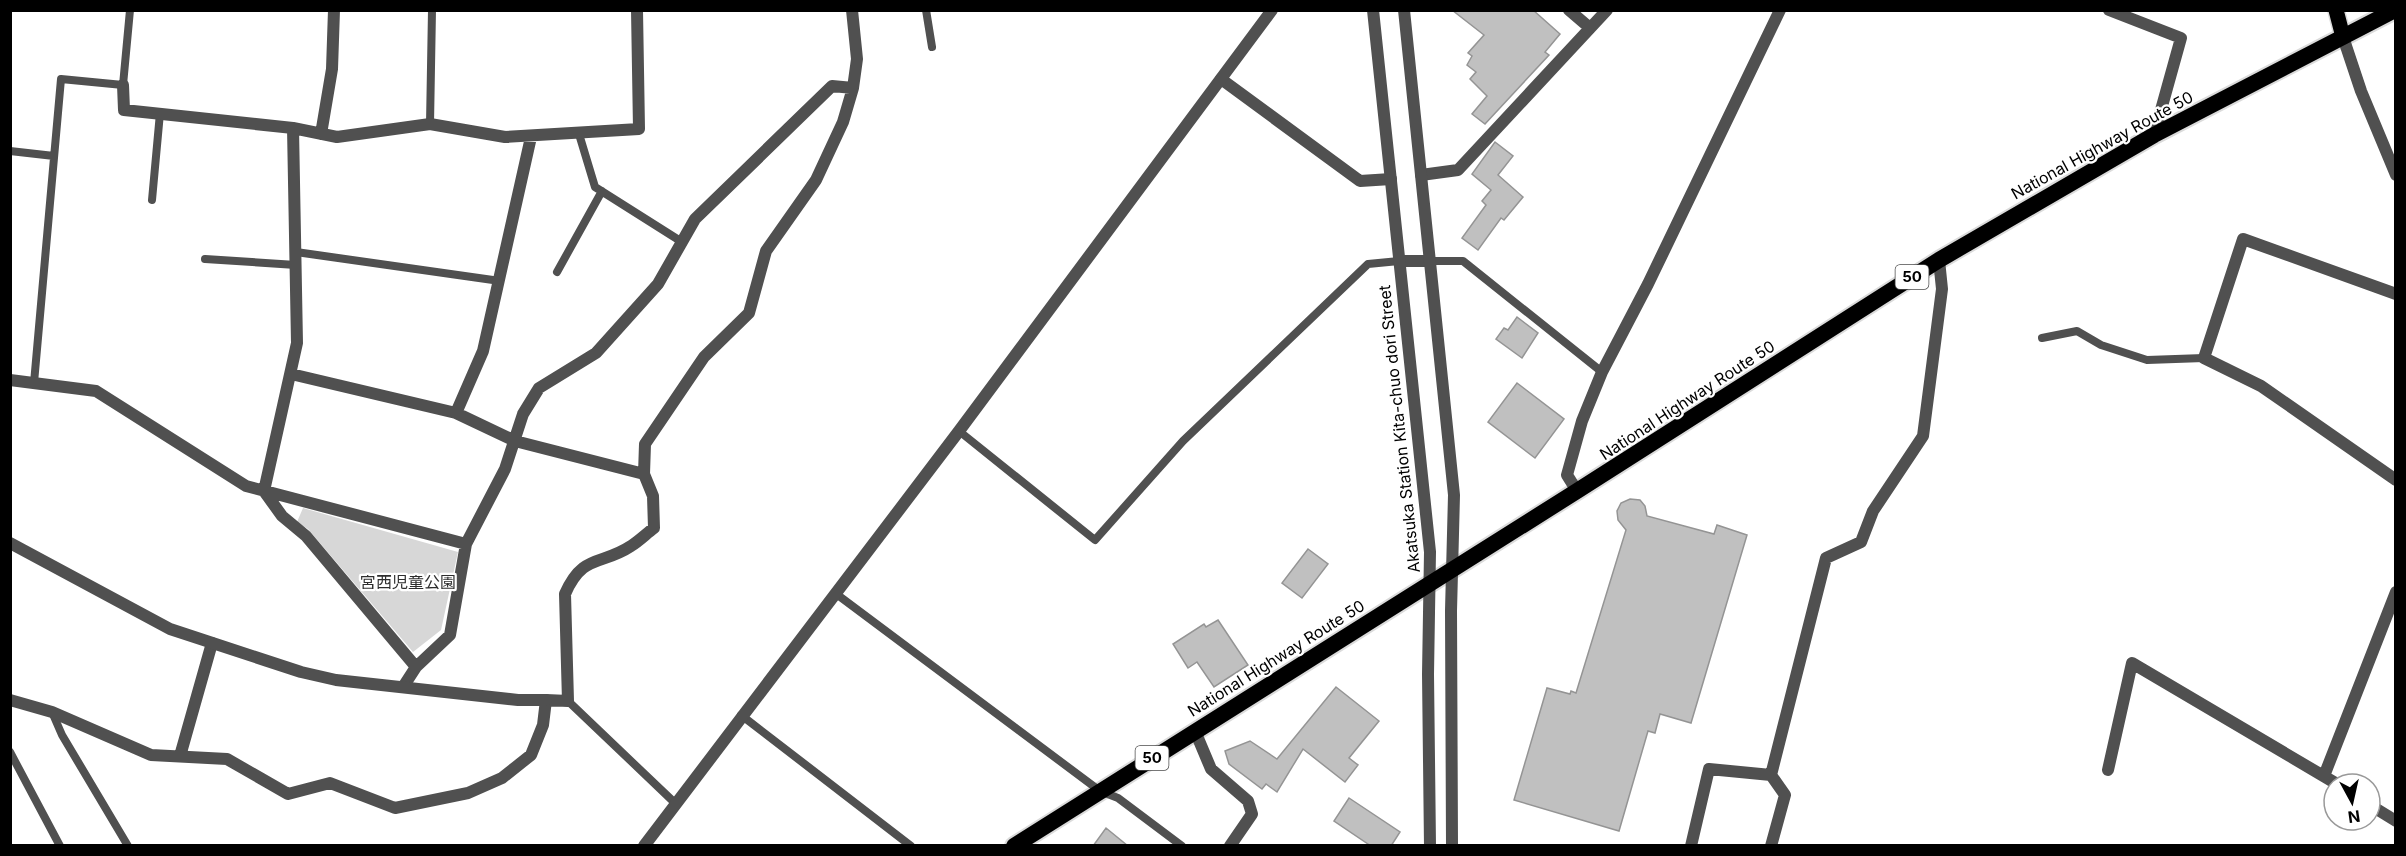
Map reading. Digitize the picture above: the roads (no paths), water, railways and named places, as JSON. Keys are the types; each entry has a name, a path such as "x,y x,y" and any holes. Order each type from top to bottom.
{"highway":[{"name":"National Highway Route 50","path":"1014,846 1939,260 2154,135 2395,10"}],"main road":[{"path":"2336,10 2343,37"}],"street":[{"path":"321,134 332,69 334,10"},
{"path":"123,85 124,110 293,128 337,136 430,124 505,137 639,129 637,10"},
{"path":"10,543 170,629 301,672 336,680 518,700 568,700 565,594 572,579 586,564 630,547 654,528 653,496 644,474 645,444 704,357 749,313 766,251 816,180 843,122 853,88 857,58 852,10"},
{"path":"644,846 740,715 959,431 1272,10"},
{"name":"Akatsuka Station Kita-chuo dori Street","path":"1373,10 1428,523 1431,582 1428,674 1430,846"},
{"path":"1404,10 1454,495 1452,846"},
{"path":"1569,10 1590,28"},
{"path":"1421,175 1458,170 1607,10"},
{"path":"1577,491 1567,475 1582,421 1602,372 1648,284 1780,10"},
{"path":"2109,10 2181,38 2154,135"},
{"path":"2343,37 2361,92 2396,175"},
{"path":"1221,79 1360,181 1391,179"},
{"path":"403,687 416,668 450,635 466,544 506,469 523,414 539,388 596,353 658,284 695,219 832,86 853,88"},
{"path":"293,128 297,343 264,491 282,516 306,536 416,668"},
{"path":"456,413 483,351 531,137"},
{"path":"2396,294 2243,239 2204,358 2261,387 2396,480"},
{"path":"1772,846 1785,795 1771,775 1826,558 1861,542 1873,511 1923,436 1942,289 1939,260"},
{"path":"1399,261 1429,261"},
{"path":"291,374 456,413 515,441 644,474"},
{"path":"10,380 96,391 246,486 466,544"},
{"path":"2326,772 2396,592"},
{"path":"180,756 212,643"},
{"path":"2108,770 2132,663 2322,775"},
{"path":"10,700 52,712 151,755 227,759 288,794 330,783 395,808 468,792 502,778 531,755 543,724 546,700"},
{"path":"1195,731 1211,769 1248,801 1251,814 1230,846"},
{"path":"1691,846 1709,769 1771,775"},
{"path":"2382,812 2396,821"}],"lane":[{"path":"34,383 61,79 123,85 130,10"},
{"path":"430,124 432,10"},
{"path":"926,10 932,47"},
{"path":"152,200 160,113"},
{"path":"579,134 596,187 682,242"},
{"path":"10,151 54,156"},
{"path":"557,272 602,191"},
{"path":"296,252 500,281"},
{"path":"205,259 296,265"},
{"path":"959,431 1095,540 1183,441 1368,264 1399,261"},
{"path":"1429,261 1463,261 1602,372"},
{"path":"2042,338 2077,331 2101,345 2147,360 2204,358"},
{"path":"835,593 1100,791 1118,798 1182,846"},
{"path":"568,700 676,804"},
{"path":"52,712 62,735 128,846"},
{"path":"740,715 911,846"},
{"path":"10,752 60,846"}],"park label":[{"name":"宮西児童公園","path":"408,582"}]}
